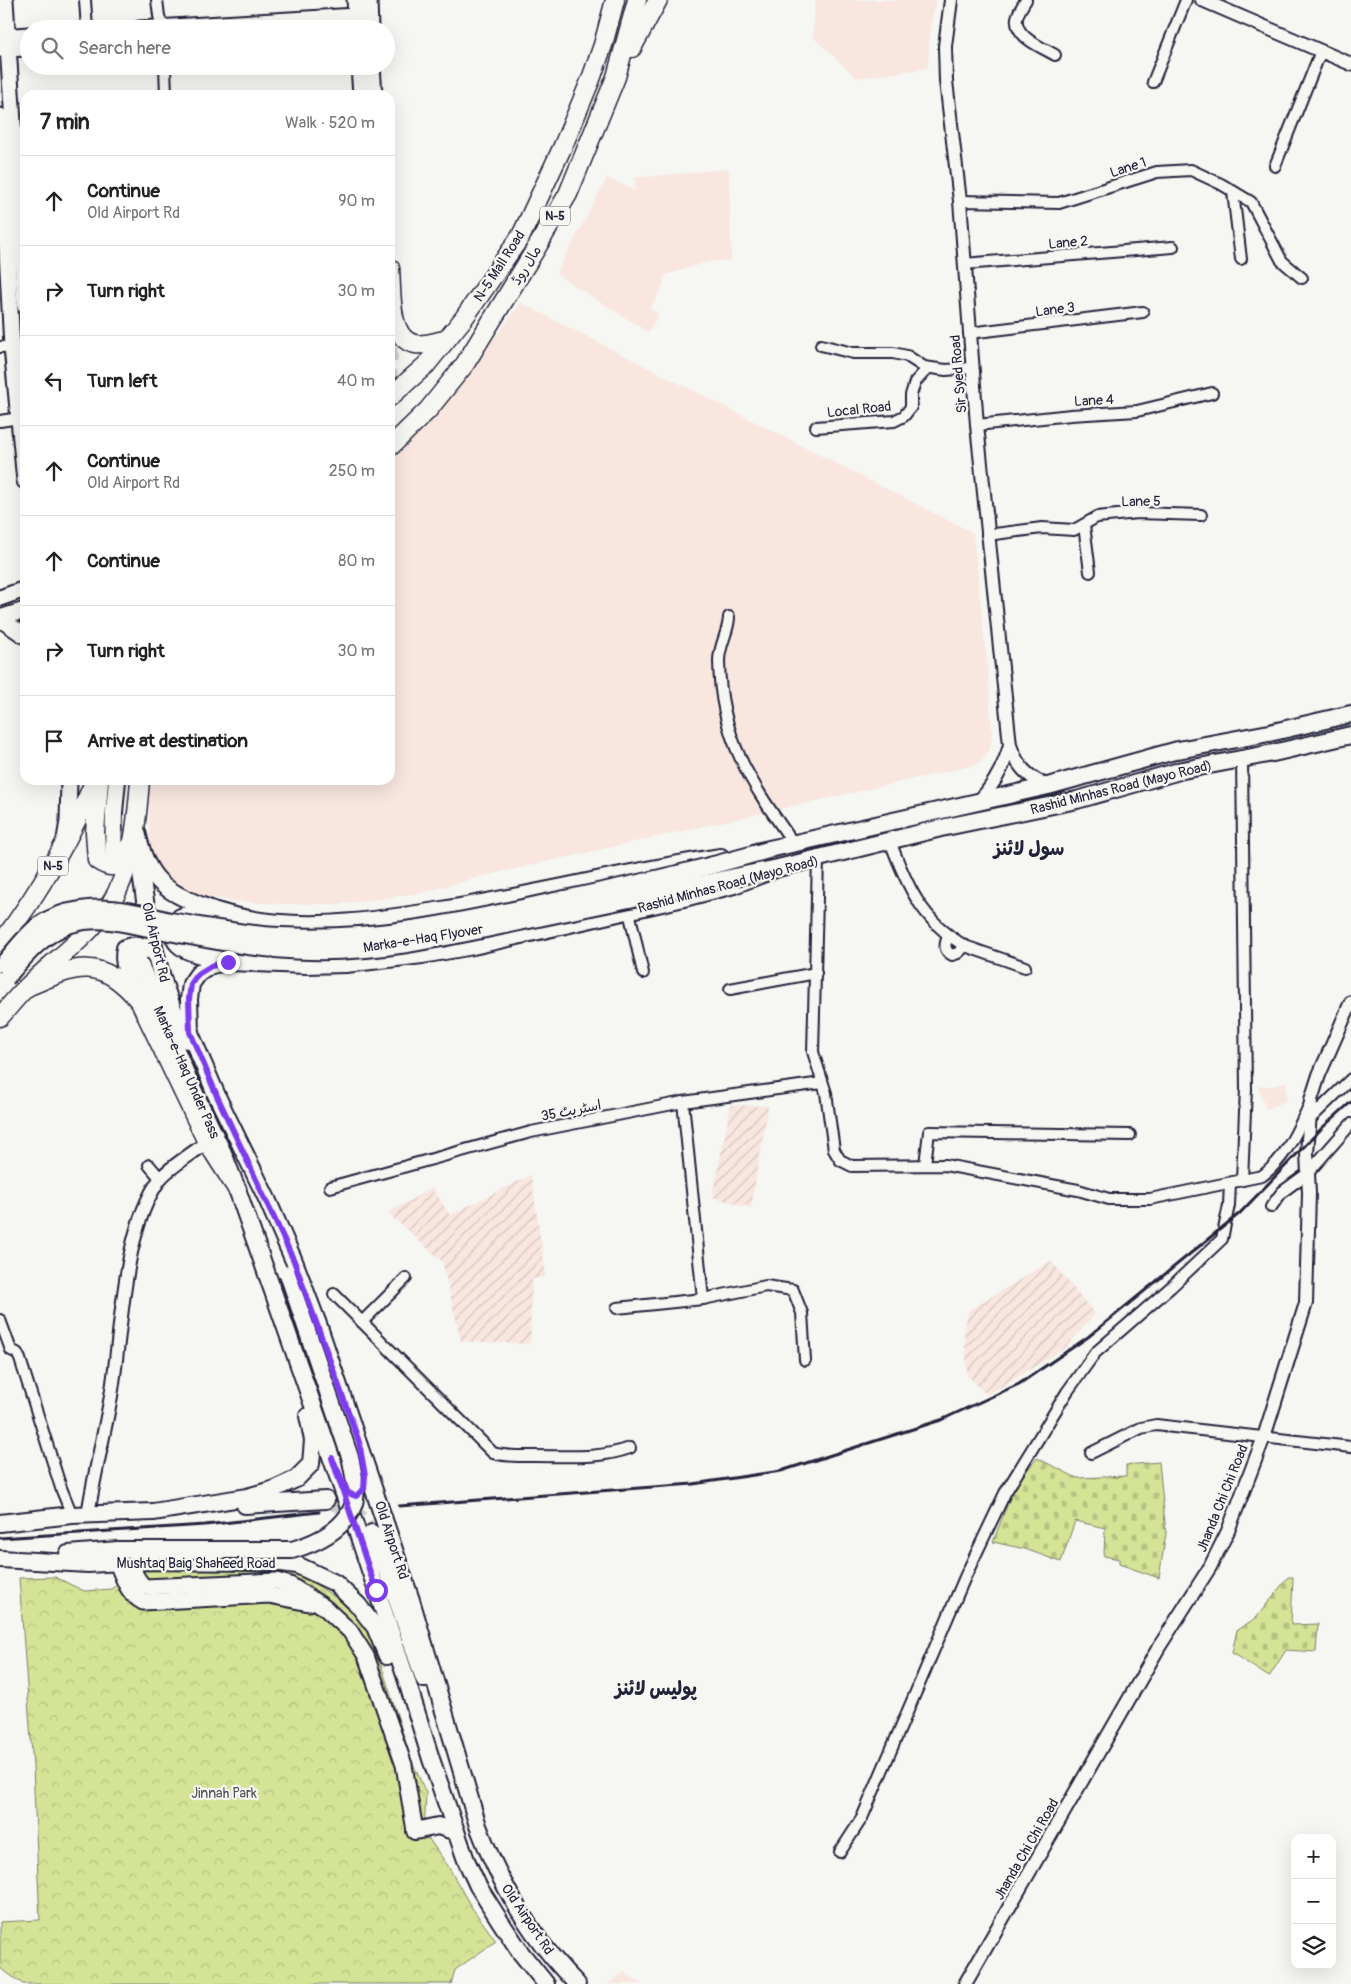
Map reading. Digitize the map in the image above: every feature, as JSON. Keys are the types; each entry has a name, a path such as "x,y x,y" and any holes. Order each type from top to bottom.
{"highway":[{"name":"N-5 Mall Road","path":"395,393 426,365 492,280 521,236 563,146 603,45 615,0"},
{"name":"مال روڈ","path":"395,442 428,410 465,364 538,247 568,194 616,77 637,0"},
{"path":"616,77 658,0"},
{"path":"563,146 551,192 553,195 560,191 584,158"},
{"path":"521,236 545,200 550,201 552,205 550,217 538,247"},
{"path":"395,317 396,327 404,340 417,345 446,340"},
{"name":"N-5","path":"0,945 43,884 94,785"},
{"path":"100,785 95,832 97,860 110,866 121,863 136,832"},
{"path":"0,1017 27,986 86,934 105,911 117,892 128,863 136,832 140,785"},
{"path":"27,986 65,970 83,967 97,970 115,979 130,990 140,1002 207,1142 237,1189"}],"main road":[{"path":"5,0 4,43 20,243"},
{"path":"355,0 356,20"},
{"path":"369,0 370,20"},
{"path":"4,43 20,38"},
{"path":"4,43 20,46"},
{"path":"360,75 361,90"},
{"path":"373,75 374,90"},
{"path":"0,116 3,228 20,428"},
{"path":"0,598 20,591"},
{"path":"0,618 20,612"},
{"path":"0,618 20,632"},
{"name":"Rashid Minhas Road (Mayo Road)","path":"136,832 142,855 160,882 185,898 229,915 299,924 357,923 475,905 672,865 768,850 826,835 1048,786 1178,750 1268,733 1351,714"},
{"name":"Rashid Minhas Road (Mayo Road)","path":"217,1096 190,1032 189,999 191,984 198,974 211,966 228,962 306,964 379,961 473,946 734,885 778,868 982,819 1077,800 1183,770 1351,735"},
{"path":"63,847 68,821 69,785"},
{"path":"113,860 117,785"},
{"name":"Old Airport Rd","path":"136,832 142,880 158,964 181,1027 267,1199 294,1261 359,1442 411,1600 478,1826 489,1857 512,1899 540,1942 577,1984"},
{"name":"Marka-e-Haq Flyover","path":"2,977 38,926 57,916 78,910 101,908 126,911 189,924 279,936 366,936 434,927 491,915 672,876 768,850"},
{"name":"Marka-e-Haq Flyover","path":"2,977 38,942 70,924 91,920 128,923 199,938 279,949 311,951 373,948 457,935 778,868"},
{"path":"228,962 190,951 178,944 173,936 172,926 176,919 182,916 198,914 229,915"},
{"path":"140,1002 125,968 123,956 125,948 135,944 142,946 158,964"},
{"name":"Marka-e-Haq Under Pass","path":"136,955 237,1189"},
{"name":"Old Airport Rd","path":"237,1189 332,1458 456,1832 478,1886 521,1953 546,1984"},
{"path":"0,1558 292,1550 325,1538 346,1518 354,1505 355,1492 351,1460 288,1274 267,1199"},
{"path":"153,1512 247,1497 272,1490 296,1479 311,1464 313,1440 293,1348"},
{"path":"332,1458 348,1493 356,1496 364,1489 365,1476 359,1442"},
{"path":"0,1523 80,1515 326,1500"},
{"path":"372,1533 478,1826"},
{"path":"118,1556 128,1589 143,1602 269,1594 309,1603 350,1630"},
{"name":"Mushtaq Baig Shaheed Road","path":"118,1556 138,1561 274,1562 297,1565 335,1583 358,1605 375,1627 402,1700 431,1759"},
{"path":"138,1561 134,1566 134,1572 144,1586 276,1581 290,1585 324,1607 350,1630 366,1656 404,1765 415,1832 438,1826 456,1832"}],"street":[{"path":"85,0 86,20"},
{"path":"157,0 160,20"},
{"name":"Sir Syed Road","path":"951,0 944,46 946,81 960,201 987,535 1010,745 1014,759 1023,771 1034,780 1048,786"},
{"path":"1026,0 1017,18 1018,29 1025,36 1055,55"},
{"path":"1152,82 1186,0"},
{"path":"1202,0 1351,64"},
{"path":"1275,166 1321,51"},
{"path":"165,75 166,90"},
{"name":"Lane 1","path":"960,201 1059,203 1157,172 1192,170 1252,202 1282,261 1302,278"},
{"path":"1233,192 1241,259"},
{"name":"Lane 2","path":"964,264 1173,246"},
{"name":"Lane 3","path":"970,333 1143,312"},
{"path":"821,345 853,353 893,353 907,356 928,368 946,370 972,368"},
{"name":"Local Road","path":"816,427 894,421 904,416 911,408 910,395 915,382 928,368"},
{"name":"Lane 4","path":"977,425 1071,415 1137,411 1212,393"},
{"path":"0,421 19,418"},
{"name":"Lane 5","path":"987,535 1042,528 1074,530 1097,517 1105,516 1138,513 1201,515"},
{"path":"1084,524 1090,572"},
{"path":"729,617 729,623 722,638 719,660 722,703 730,736 736,753 762,799 794,844"},
{"name":"Sir Syed Road","path":"978,802 990,790 1006,761 1010,745"},
{"path":"1242,759 1246,1089 1242,1180"},
{"path":"890,841 912,894 931,920 948,936 945,948 948,952 952,955 958,953 964,946 1025,967"},
{"path":"818,859 813,1052 826,1093 834,1150 840,1160 852,1166 945,1165 1078,1190 1109,1199 1150,1199 1262,1176 1287,1152 1312,1100"},
{"path":"629,911 642,974"},
{"path":"730,988 816,973"},
{"name":"Jhanda Chi Chi Road","path":"965,1984 1159,1647 1210,1567 1228,1531 1264,1437 1306,1303 1309,1120 1312,1100 1319,1076 1351,1002"},
{"path":"1309,1120 1351,1079"},
{"name":"اسٹریٹ 35","path":"330,1188 531,1132 683,1102 822,1083"},
{"path":"683,1102 703,1298"},
{"path":"1272,1207 1282,1192 1308,1174 1351,1124"},
{"path":"925,1164 928,1132 1130,1135"},
{"path":"80,1515 96,1462 111,1396 128,1265 143,1210 160,1178 207,1142"},
{"path":"149,1165 160,1178"},
{"path":"840,1852 862,1818 965,1577 1005,1493 1067,1392 1095,1353 1171,1287 1222,1239 1229,1205 1230,1183"},
{"path":"362,1322 406,1278"},
{"path":"617,1308 703,1298 766,1286 793,1290 802,1313 805,1360"},
{"path":"334,1294 493,1453 505,1457 576,1457 615,1453 630,1448"},
{"path":"0,1320 4,1342 11,1350 17,1353 20,1359 61,1488 80,1515"},
{"path":"1091,1453 1149,1425 1351,1447"}],"shaded area":[{"path":"815,0 936,0 930,27 928,68 857,78 813,37"},
{"path":"729,169 731,260 707,262 665,275 662,287 650,309 659,314 648,332 556,274 607,178 635,191 635,178"},
{"path":"521,303 973,533 989,685 992,736 990,748 984,757 975,765 483,876 421,893 341,904 281,904 231,901 165,888 150,861 150,785 395,785 395,455 421,432 463,381"},
{"path":"1286,1082 1286,1101 1266,1109 1258,1086 1273,1086"},
{"path":"731,1105 768,1106 751,1208 712,1197"},
{"path":"531,1175 546,1277 532,1279 530,1344 461,1341 442,1261 388,1213 432,1188 450,1215"},
{"path":"1051,1261 1095,1314 1065,1348 987,1395 967,1375 964,1330 969,1310"},
{"path":"624,1972 642,1984 608,1984"}],"green space":[{"path":"1037,1458 1077,1478 1126,1476 1126,1465 1159,1462 1166,1533 1159,1578 1119,1564 1119,1559 1104,1556 1105,1528 1075,1521 1061,1562 1025,1549 993,1542 1014,1487"},
{"name":"Jinnah Park","path":"264,1566 291,1570 309,1580 344,1603 372,1636 411,1759 426,1793 424,1832 448,1866 470,1905 496,1941 455,1970 451,1984 23,1984 0,1968 0,1922 40,1920 33,1767 19,1578 55,1577 84,1591 111,1589 141,1571"},
{"path":"1288,1577 1293,1577 1291,1625 1318,1624 1316,1652 1286,1650 1269,1677 1232,1653 1237,1630 1256,1618"}],"tunnel":[{"path":"326,1500 340,1505 358,1516 372,1533"}],"railway":[{"path":"399,1506 693,1484 781,1471 941,1420 1019,1384 1088,1337 1240,1213 1322,1128 1351,1102"},
{"path":"0,1538 205,1525 319,1512"}],"district":[{"name":"سول لائنز","path":"1029,848"},
{"name":"پولیس لائنز","path":"656,1688"}],"route":[{"path":"228,962 211,966 198,974 191,984 189,999 190,1032 217,1096 267,1199 294,1261 359,1442 365,1476 364,1489 356,1496 348,1493 332,1458 376,1590"}]}
